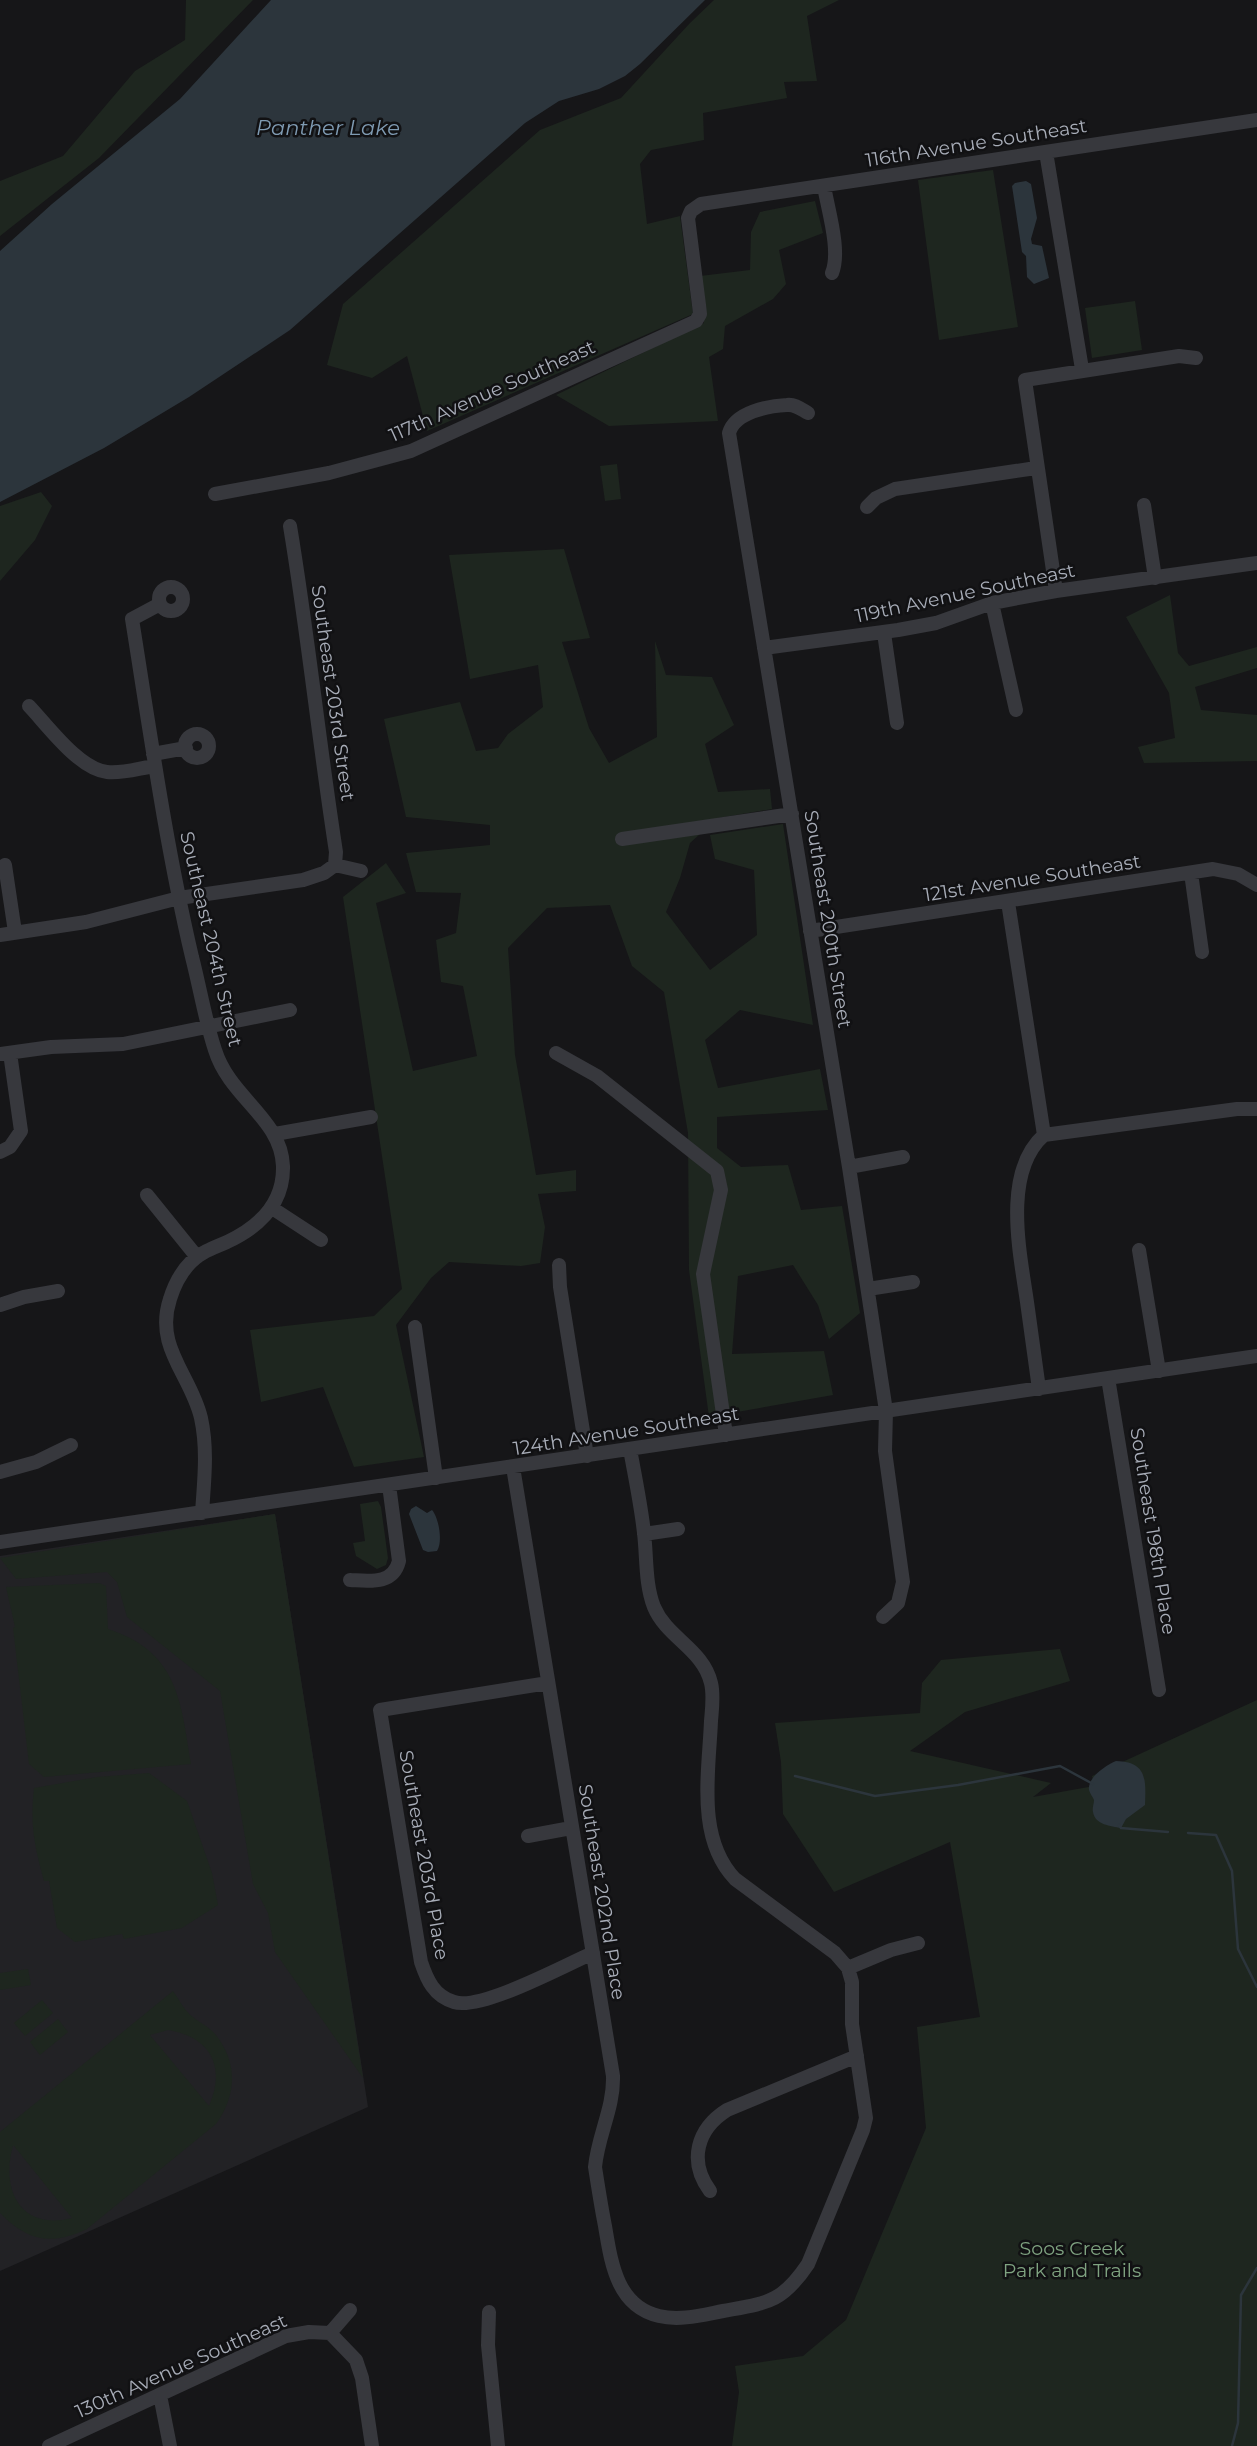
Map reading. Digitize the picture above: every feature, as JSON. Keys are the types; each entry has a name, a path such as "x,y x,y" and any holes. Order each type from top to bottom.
{"street":[{"name":"116th Avenue Southeast","path":"695,321 700,314 688,218 691,211 701,204 1257,120"},
{"path":"1046,152 1082,369"},
{"path":"824,186 835,250 832,273"},
{"name":"117th Avenue Southeast","path":"215,494 329,473 411,451 695,321"},
{"path":"1056,591 1025,380 1178,356 1195,358"},
{"name":"Southeast 200th Street","path":"808,413 797,406 788,405 752,412 738,419 729,433 849,1167 886,1411 885,1451 903,1582 898,1603 883,1617"},
{"path":"867,507 876,498 895,489 1036,468"},
{"path":"1144,505 1155,578"},
{"name":"Southeast 203rd Street","path":"290,526 306,622 318,738 336,852 335,865"},
{"name":"119th Avenue Southeast","path":"764,648 884,633 936,623 992,603 1056,591 1257,563"},
{"path":"992,603 1016,709"},
{"name":"Southeast 204th Street","path":"160,604 132,619 179,898 219,1062 230,1082 275,1134 282,1156 282,1178 272,1209"},
{"path":"884,633 897,723"},
{"path":"29,706 79,759 97,770 118,772 186,748"},
{"path":"622,839 792,814"},
{"path":"5,865 8,934 86,922 179,898 303,880 324,873 335,865 361,871"},
{"name":"121st Avenue Southeast","path":"810,931 1213,869 1238,874 1257,885"},
{"path":"1191,873 1202,952"},
{"path":"1008,902 1044,1135"},
{"path":"0,1152 10,1147 21,1131 5,1054 51,1046 123,1044 290,1010"},
{"path":"556,1053 597,1076 718,1171 721,1190 703,1274 726,1435"},
{"path":"1039,1389 1020,1259 1017,1208 1024,1165 1036,1142 1044,1135 1237,1109 1257,1109"},
{"path":"275,1134 371,1116"},
{"path":"849,1167 903,1157"},
{"path":"147,1195 197,1257"},
{"path":"202,1513 205,1441 200,1416 173,1355 166,1326 170,1298 175,1286 197,1257 246,1233 258,1225 272,1209 321,1240"},
{"path":"1139,1250 1159,1371"},
{"path":"559,1265 560,1287 587,1456"},
{"path":"868,1289 913,1282"},
{"path":"0,1305 24,1297 58,1291"},
{"path":"415,1327 436,1478"},
{"name":"124th Avenue Southeast","path":"0,1542 1257,1356"},
{"name":"Southeast 198th Place","path":"1108,1378 1159,1690"},
{"path":"0,1472 36,1462 71,1445"},
{"path":"630,1449 644,1534 645,1567 654,1607 669,1630 702,1662 711,1684 708,1804 711,1836 716,1849 735,1880 835,1953 848,1968 852,1982 852,2024 857,2056 715,2117 707,2125 699,2148 700,2172 710,2191"},
{"name":"Southeast 202nd Place","path":"513,1467 613,2089 595,2167 612,2270 626,2296 645,2311 659,2316 688,2317 764,2304 783,2294 796,2282 808,2264 863,2130 866,2118 857,2056"},
{"path":"350,1580 376,1581 391,1577 397,1570 399,1561 388,1485"},
{"path":"644,1534 678,1530"},
{"name":"Southeast 203rd Place","path":"548,1683 380,1710 421,1962 427,1979 436,1992 456,2003 477,2003 593,1953"},
{"path":"528,1836 572,1828"},
{"path":"848,1968 891,1950 918,1943"},
{"path":"349,2310 330,2333 356,2360 362,2378 372,2446"},
{"path":"489,2312 489,2357 498,2446"},
{"name":"130th Avenue Southeast","path":"50,2446 286,2336 309,2332 330,2333"},
{"path":"160,2395 170,2446"}],"shaded area":[{"path":"275,1514 368,2107 0,2271 0,1556"}],"green space":[{"path":"186,0 253,0 99,158 0,236 0,181 63,156 135,71 185,40"},
{"path":"714,0 839,0 807,16 817,81 784,82 787,98 703,113 704,140 651,150 640,164 647,224 680,216 693,314 427,431 407,356 372,378 327,365 343,304 540,130 621,98"},
{"path":"993,170 1018,327 939,340 918,180"},
{"path":"815,201 823,233 779,250 786,284 773,299 725,326 723,349 709,357 718,421 609,426 556,395 704,323 700,276 750,270 751,232 760,212"},
{"path":"1135,301 1142,350 1092,358 1085,308"},
{"path":"617,464 621,499 605,501 600,466"},
{"path":"41,492 52,506 35,540 0,581 0,506"},
{"path":"564,549 590,638 562,642 589,728 609,763 657,737 655,641 666,675 712,677 734,725 705,744 718,792 770,789 772,809 718,818 690,843 666,912 710,970 757,935 754,870 715,859 710,835 783,824 813,1025 740,1010 705,1040 718,1088 820,1069 828,1110 717,1117 717,1148 741,1167 788,1165 801,1210 842,1206 860,1313 829,1339 818,1305 793,1265 738,1276 732,1354 824,1351 833,1395 709,1417 689,1270 688,1133 664,992 632,966 610,905 547,908 508,948 515,1055 536,1175 576,1170 576,1191 538,1194 545,1227 540,1263 521,1266 449,1262 431,1278 396,1325 424,1457 354,1467 323,1387 261,1402 250,1330 374,1316 402,1289 343,897 386,863 406,893 376,903 413,1071 477,1056 463,986 441,982 436,940 456,933 461,893 416,892 406,853 490,845 490,825 406,817 384,719 460,702 476,751 498,748 508,734 543,707 538,665 470,679 449,555"},
{"path":"1170,595 1178,653 1189,666 1257,647 1257,668 1195,687 1201,710 1257,715 1257,761 1144,763 1138,747 1175,738 1169,693 1126,617"},
{"path":"378,1501 388,1558 386,1565 377,1569 356,1556 353,1543 365,1541 360,1504"},
{"path":"275,1514 363,2078 275,1952 268,1913 253,1884 220,1691 127,1617 117,1582 107,1572 16,1579 0,1558"},
{"path":"99,1583 106,1586 108,1629 131,1638 149,1650 172,1681 184,1719 191,1764 44,1777 29,1764 15,1627 6,1587"},
{"name":"Soos Creek Park and Trails","path":"1060,1649 1070,1681 965,1712 910,1751 1051,1783 1033,1797 1094,1786 1092,1776 1257,1700 1257,2446 732,2446 739,2392 735,2366 803,2356 846,2320 926,2128 917,2027 980,2017 950,1842 834,1892 783,1814 781,1762 775,1723 920,1713 922,1683 941,1660"},
{"path":"149,1773 187,1801 212,1873 218,1905 182,1928 124,1939 122,1934 75,1942 57,1928 49,1881 44,1881 35,1846 34,1788 97,1777"},
{"path":"28,1969 31,1985 0,1990 0,1973"},
{"path":"173,1991 190,2015 215,2034 228,2056 231,2090 216,2124 87,2229 62,2238 30,2235 0,2213 0,2132","holes":["168,2030 195,2039 211,2056 216,2079 209,2106 150,2035","14,2146 72,2218 40,2219 19,2204 10,2178"]},
{"path":"42,2000 53,2013 25,2036 14,2023"},
{"path":"58,2019 68,2032 40,2055 30,2042"}],"water":[{"name":"Panther Lake","path":"271,0 705,0 625,76 599,89 559,101 525,123 290,330 189,397 104,448 0,502 0,251 52,204 180,99"},
{"path":"1026,181 1031,184 1037,218 1032,244 1042,246 1049,278 1034,284 1027,277 1026,256 1022,252 1012,186"},
{"path":"416,1506 427,1513 432,1510 434,1514 440,1536 437,1551 423,1550 409,1514"},
{"path":"1116,1761 1126,1762 1139,1769 1145,1787 1145,1805 1126,1819 1121,1828 1097,1820 1093,1811 1094,1800 1089,1790 1094,1777"}],"waterway":[{"path":"795,1776 875,1796 958,1785 1060,1766 1093,1784"},
{"path":"1119,1825 1121,1828 1168,1832"},
{"path":"1188,1833 1216,1835 1232,1871 1238,1949 1257,1987"},
{"path":"1232,2446 1238,2423 1241,2295 1257,2268"}]}
